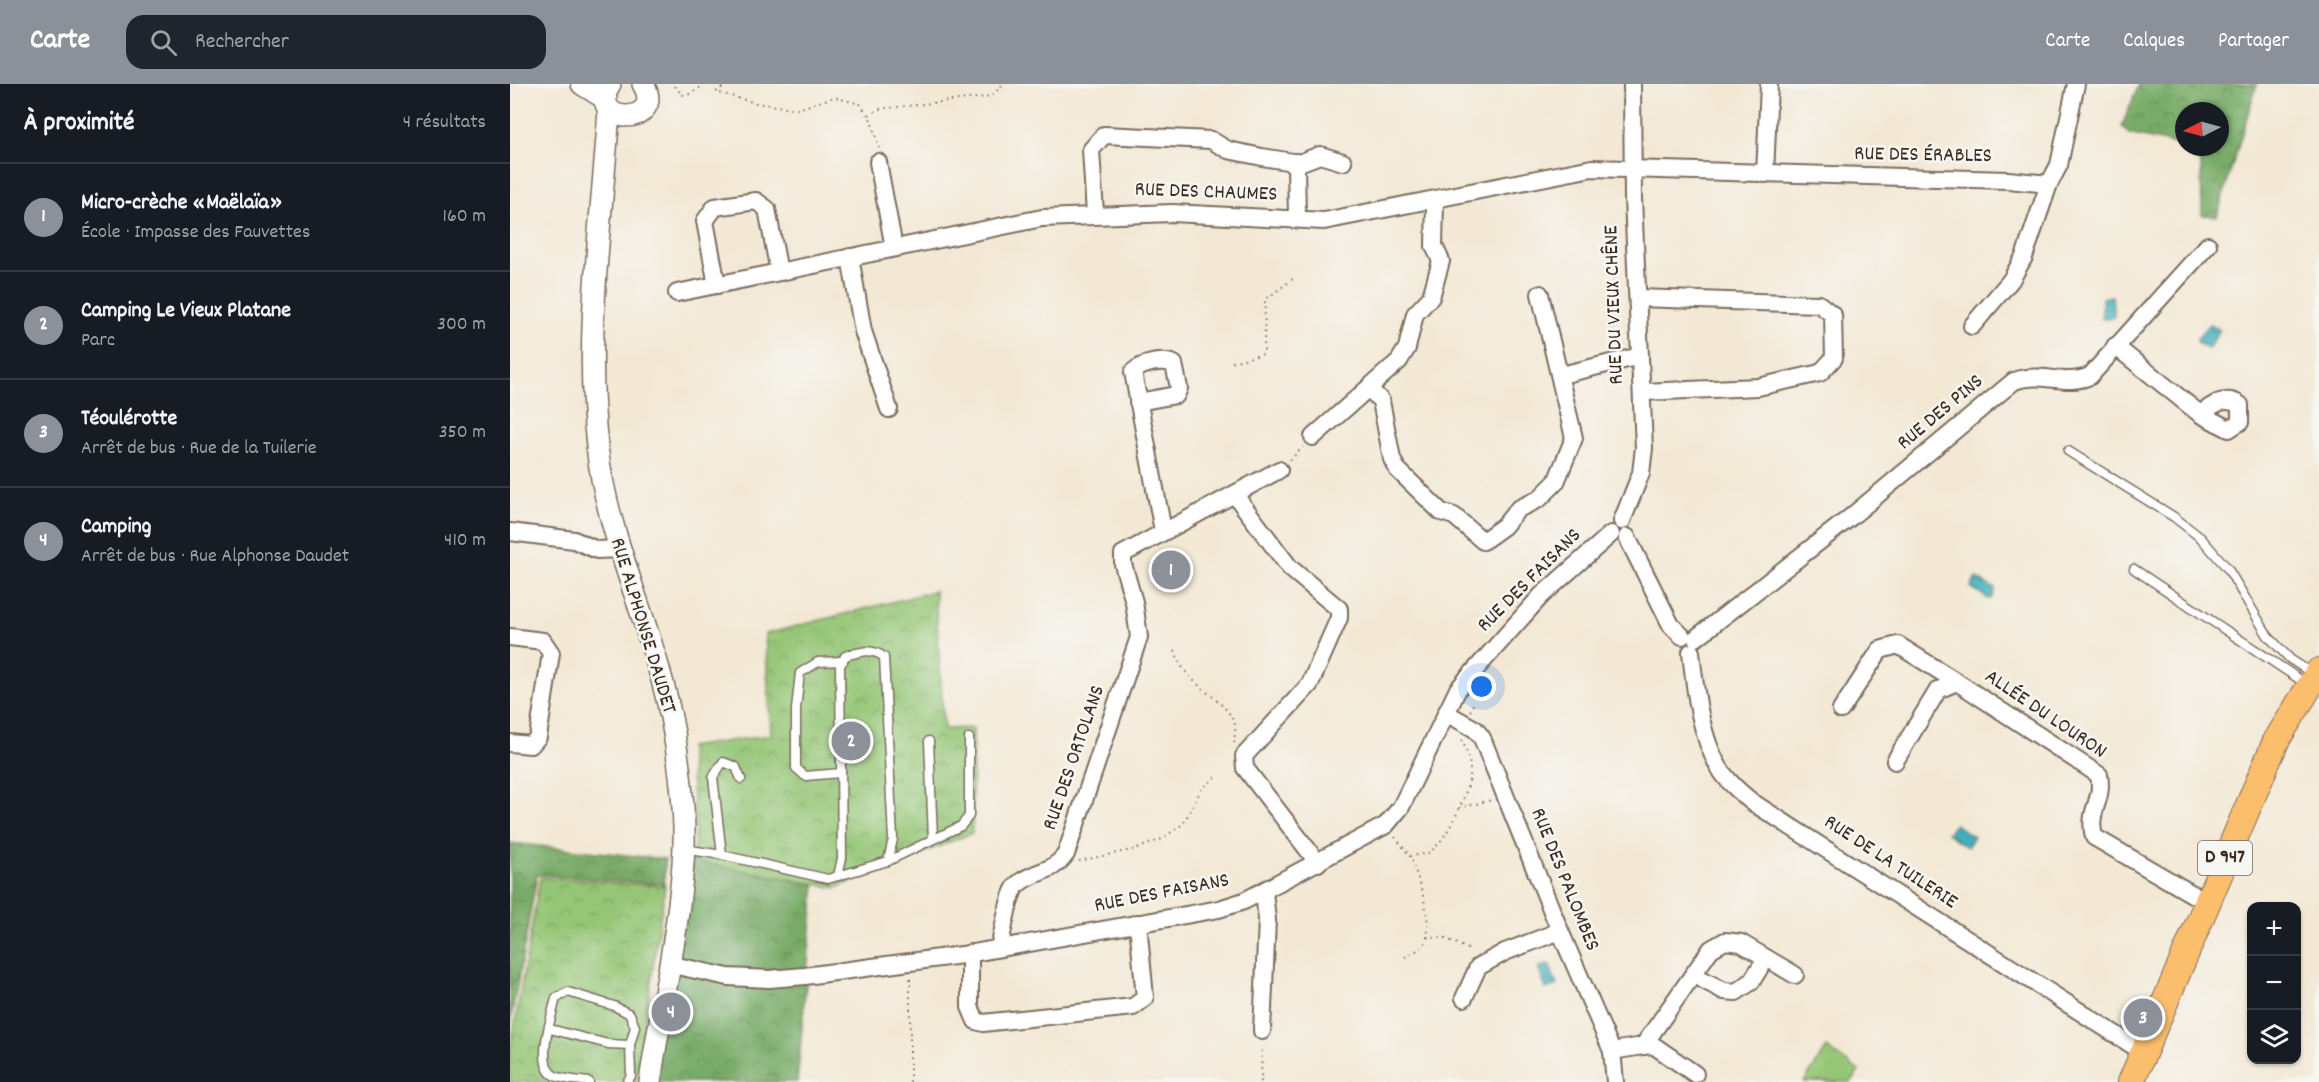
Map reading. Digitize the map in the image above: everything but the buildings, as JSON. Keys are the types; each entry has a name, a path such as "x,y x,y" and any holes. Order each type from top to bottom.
{"main road":[{"name":"D 947","path":"2131,1082 2276,741 2314,677"}],"street":[{"path":"582,84 608,97 618,116 629,117"},
{"name":"RUE DU VIEUX CHÊNE","path":"1620,531 1641,473 1644,448 1633,169 1632,84"},
{"path":"1765,174 1769,84"},
{"path":"1972,326 2011,280 2024,257 2049,184 2060,165 2076,84"},
{"name":"RUE ALPHONSE DAUDET","path":"605,169 629,117 644,107 657,87"},
{"name":"RUE ALPHONSE DAUDET","path":"608,97 591,381 600,470 619,549 652,648 674,732 683,807 684,849 668,964 646,1030 650,1082"},
{"path":"1095,214 1091,150 1104,135 1211,140 1228,150 1296,162 1320,155 1343,162"},
{"path":"878,162 894,248"},
{"path":"1296,162 1297,219"},
{"name":"RUE DES CHAUMES","path":"677,293 1042,218 1095,214 1172,213 1324,221 1435,201 1592,168 1633,169"},
{"name":"RUE DES ÉRABLES","path":"1633,169 2008,180 2049,184"},
{"path":"717,285 705,221 716,207 756,201 767,209 779,272"},
{"path":"1312,437 1399,360 1407,348 1415,314 1431,297 1441,261 1434,246 1435,201"},
{"name":"RUE DES PINS","path":"1690,642 1852,516 2014,381 2031,376 2080,380 2090,376 2208,245"},
{"path":"850,257 863,331 888,409"},
{"path":"1369,388 1381,401 1392,459 1397,469 1441,512 1454,516 1483,541 1504,526 1518,509 1539,500 1556,482 1574,438 1561,375 1540,294"},
{"path":"1638,298 1819,304 1833,315 1834,358 1820,373 1758,387 1642,392"},
{"path":"2115,346 2200,414"},
{"path":"1561,375 1640,356"},
{"path":"1138,402 1163,531 1280,470"},
{"path":"1235,495 1290,568 1339,609 1339,618 1310,684 1238,753 1245,768 1318,863"},
{"name":"RUE DES ORTOLANS","path":"1059,865 1066,854 1139,637 1134,602 1123,564 1123,554 1163,531"},
{"name":"RUE DE LA TUILERIE","path":"1620,531 1671,625 1690,642 1701,717 1719,768 1733,786 1752,802 2144,1052"},
{"name":"RUE DES FAISANS","path":"668,964 728,977 769,979 910,963 1219,909 1264,891 1386,825 1401,807 1458,688 1541,596 1620,531"},
{"path":"510,532 574,540 597,550 619,549"},
{"path":"510,637 543,641 550,653 538,737 531,745 510,743"},
{"name":"ALLÉE DU LOURON","path":"1841,710 1880,650 1898,645 2099,775 2102,791 2090,821 2094,837 2206,902"},
{"name":"ALLÉE DU LOURON","path":"1895,760 1938,690 1957,682"},
{"name":"RUE DES PALOMBES","path":"1446,713 1475,729 1482,738 1560,931 1612,1051 1616,1082"},
{"path":"999,948 1013,892 1018,884 1059,865"},
{"path":"1262,1031 1267,920 1264,891"},
{"path":"970,953 972,1016 984,1023 1133,1007 1145,998 1138,923"},
{"path":"1464,998 1478,967 1505,952 1560,931"},
{"path":"1643,1046 1711,949 1725,941 1741,943 1795,975"},
{"path":"1694,975 1724,991 1736,992 1751,982 1766,958"},
{"path":"1612,1051 1653,1045 1695,1074"}],"lane":[{"path":"2068,451 2174,518 2201,538 2228,569 2268,636 2314,677"},
{"path":"2134,568 2314,677"},
{"path":"838,876 842,858 840,666 845,656 863,651 875,651 884,657 892,839 888,861"},
{"path":"841,773 805,776 796,768 796,709 800,673 818,662 843,660"},
{"path":"684,849 722,855 828,879 888,861 961,826 969,816 969,738"},
{"path":"929,741 933,838"},
{"path":"722,855 713,777 723,762 736,767 741,779"},
{"path":"550,1029 608,1044 630,1045 646,1030 630,1014 614,1006 568,992 556,998 543,1058 549,1071 555,1076 589,1082"},
{"path":"627,1082 631,1076 630,1045"}],"path":[{"path":"657,87 682,95 690,94 706,84"},
{"path":"727,84 717,92 756,103 798,109 834,97 860,104 868,116 881,155 878,162"},
{"path":"868,116 879,109 986,97 994,94 1003,84"},
{"path":"1232,363 1264,354 1265,300 1294,278"},
{"path":"1280,470 1312,437"},
{"path":"1175,650 1191,680 1227,711 1235,726 1238,753"},
{"path":"1410,856 1428,853 1442,838 1459,808 1470,775 1468,755 1460,735 1463,722"},
{"path":"1059,865 1136,849 1162,839 1183,825 1201,790 1218,775"},
{"path":"1459,808 1506,797"},
{"path":"1386,825 1410,856 1422,893 1427,937 1423,946 1405,957"},
{"path":"1427,937 1445,938 1490,960"},
{"path":"910,963 910,1082"},
{"path":"1261,1082 1262,1031"}],"green space":[{"path":"2139,84 2257,84 2217,216 2202,215 2201,164 2196,156 2229,156 2229,102 2175,102 2175,144 2129,134 2122,126"},
{"path":"935,591 944,729 973,728 972,833 836,888 693,861 695,829 689,747 771,735 765,634"},
{"path":"510,843 665,859 664,884 537,875 510,1025"},
{"path":"688,860 815,885 797,1082 652,1082"},
{"path":"540,878 665,886 636,1082 510,1082 510,1051"},
{"path":"1827,1048 1859,1071 1851,1082 1804,1082"}],"water":[{"path":"2112,296 2114,317 2102,319 2102,298"},
{"path":"2210,324 2220,330 2208,349 2198,343 2197,339"},
{"path":"1976,578 1995,589 1992,598 1988,599 1971,587"},
{"path":"1955,824 1974,837 1967,847 1947,833"},
{"path":"1549,964 1557,985 1546,989 1538,968"}],"place":[{"name":"Micro-crèche «Maëlaïa»","path":"1171,570"},
{"name":"Camping Le Vieux Platane","path":"851,741"},
{"name":"Camping","path":"671,1012"},
{"name":"Téoulérotte","path":"2143,1018"}]}
